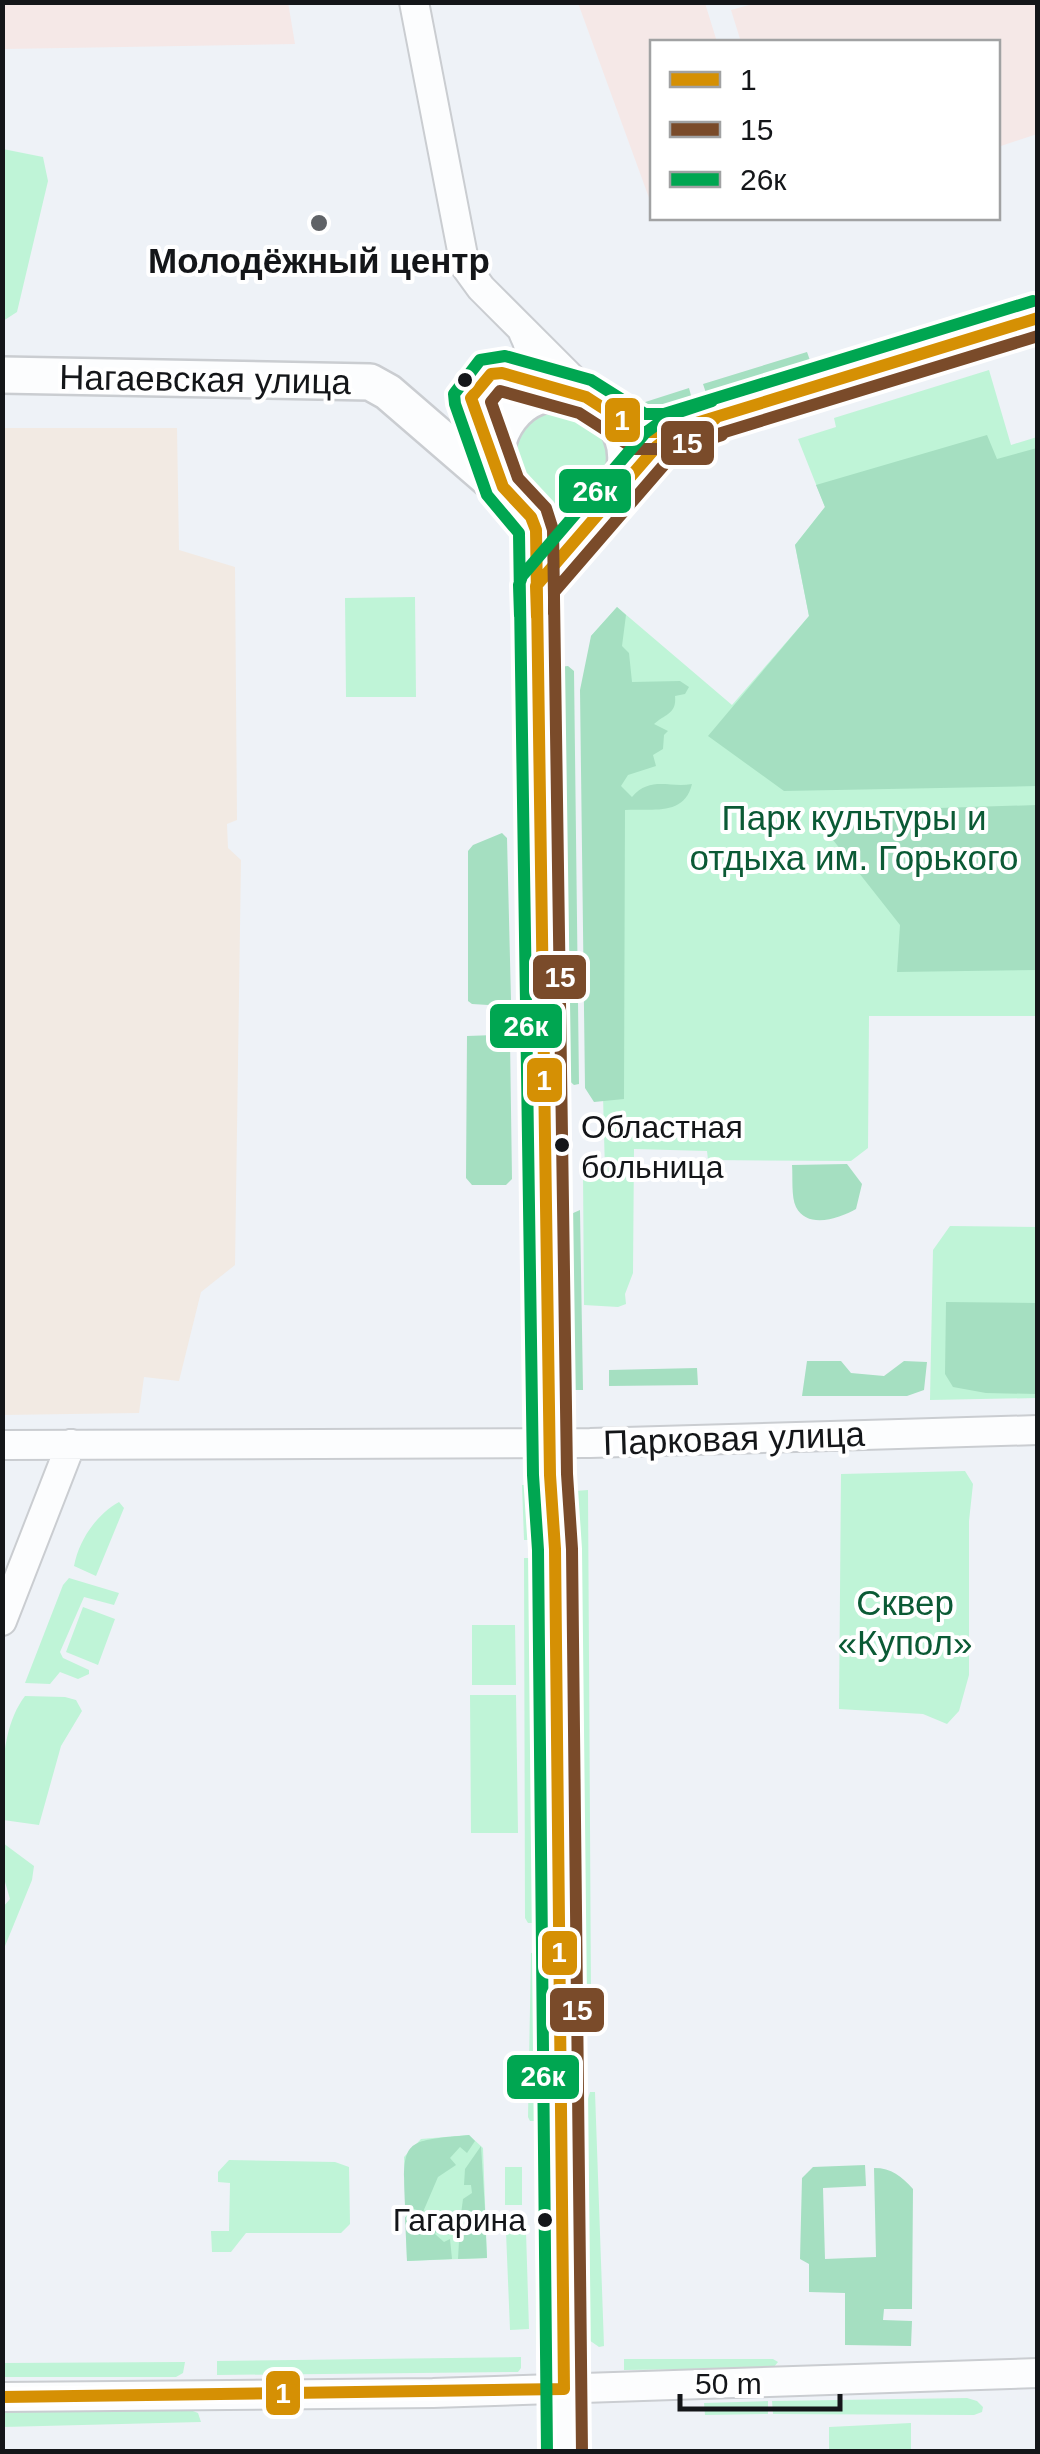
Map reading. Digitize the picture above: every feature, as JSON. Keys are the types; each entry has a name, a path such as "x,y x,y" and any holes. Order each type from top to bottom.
{"main road":[{"path":"426,426 469,434 492,429 534,398 553,393 574,394 640,432 658,433 686,428 1038,318"},
{"name":"Нагаевская улица","path":"2,375 308,382 357,379 379,386 520,506"},
{"path":"520,506 542,520 566,522 592,515 610,500 624,473 626,454 622,433 604,409"},
{"path":"513,415 498,442 496,462 502,483 536,530 550,1442 556,1549 565,2452"},
{"path":"536,586 657,446 686,428"}],"street":[{"path":"414,2 463,259 474,279 604,409"},
{"path":"513,415 532,382 533,363 528,342 516,323"},
{"name":"Парковая улица","path":"2,1444 550,1442 1038,1430"},
{"path":"2,1621 71,1444"},
{"path":"2,2398 564,2389 1038,2373"}],"shaded area":[{"path":"288,2 295,44 5,49 3,43 3,3"},
{"path":"578,3 705,3 716,40 650,40 650,201"},
{"path":"756,3 1037,3 1037,134 1000,146 1000,40 740,40 731,10"},
{"path":"2,428 177,428 179,550 235,567 237,820 227,824 228,848 241,860 235,1265 201,1292 179,1381 144,1377 139,1413 3,1415"}],"green space":[{"path":"3,149 43,157 48,181 17,312 3,321"},
{"path":"807,352 812,366 708,399 703,384"},
{"name":"Парк культуры и отдыха им. Горького","path":"989,370 1011,445 1037,437 1037,1016 869,1016 868,1148 851,1161 708,1160 707,1151 634,1149 633,1273 625,1294 626,1304 584,1305 583,1173 605,1172 591,636 617,607 732,705 809,616 795,545 825,507 798,439 836,427 834,418"},
{"path":"689,388 693,403 659,411 639,404"},
{"path":"561,411 579,415 594,425 604,440 608,458 604,476 594,491 579,501 561,505 543,501 528,491 518,476 514,458 518,440 528,425 543,415"},
{"path":"987,435 997,459 1037,448 1037,786 784,791 708,736 809,616 795,545 825,507 816,485"},
{"path":"415,597 416,697 346,697 345,598"},
{"path":"617,607 626,615 622,646 629,653 632,682 680,681 689,687 685,694 675,696 672,710 654,724 668,731 663,749 653,755 656,766 628,775 621,786 632,797 653,785 692,784 688,795 674,806 625,810 624,1099 594,1102 585,1088 580,690 591,636"},
{"path":"568,666 574,671 579,1084 574,1085 565,1077 559,667"},
{"path":"1037,805 1037,970 897,972 900,925 811,812"},
{"path":"502,833 507,838 511,1000 505,1006 472,1004 468,1001 468,851"},
{"path":"495,1035 510,1040 512,1179 506,1185 472,1185 466,1178 467,1036"},
{"path":"847,1164 862,1184 856,1209 824,1220 801,1214 793,1198 792,1165"},
{"path":"580,1210 583,1390 572,1390 571,1214"},
{"path":"950,1226 1037,1227 1037,1398 930,1400 933,1250"},
{"path":"946,1302 1037,1303 1037,1394 986,1393 953,1387 945,1374"},
{"path":"807,1361 841,1361 851,1373 884,1376 904,1361 927,1362 924,1390 907,1396 802,1396"},
{"path":"697,1368 698,1385 609,1386 609,1370"},
{"name":"Сквер «Купол»","path":"965,1471 973,1484 969,1521 969,1675 959,1711 947,1724 923,1714 839,1709 841,1474"},
{"path":"522,1485 537,1485 538,1540 524,1540"},
{"path":"588,1490 591,1994 577,1975 575,1491"},
{"path":"119,1502 124,1508 96,1576 74,1566 90,1529"},
{"path":"524,1558 539,1558 542,1923 528,1923 525,1918"},
{"path":"69,1578 119,1593 114,1605 84,1597 60,1652 63,1658 89,1670 89,1674 78,1679 60,1672 50,1684 25,1683 63,1585"},
{"path":"83,1607 115,1619 98,1665 66,1652"},
{"path":"472,1625 515,1625 516,1685 472,1685"},
{"path":"470,1695 516,1695 518,1833 471,1833"},
{"path":"25,1696 65,1697 76,1700 82,1711 61,1746 39,1825 3,1820 7,1739"},
{"path":"3,1843 34,1866 3,1951 3,1907 10,1899 3,1875"},
{"path":"531,1953 551,1954 544,2121 530,2121 528,2117"},
{"path":"590,2092 595,2092 604,2346 599,2347 589,2340 583,2116"},
{"path":"469,2135 483,2148 487,2258 407,2261 404,2157 421,2139"},
{"path":"469,2135 475,2141 467,2153 460,2147 450,2158 456,2165 438,2177 423,2212 405,2206 404,2167 411,2148 431,2139"},
{"path":"481,2146 485,2210 461,2214 463,2199 472,2193 471,2185 464,2185 465,2169"},
{"path":"229,2160 335,2162 349,2167 350,2224 341,2233 246,2233 231,2252 212,2252 211,2231 229,2231 230,2183 218,2182 218,2172"},
{"path":"865,2165 866,2186 823,2188 825,2259 876,2257 874,2168 891,2171 909,2184 913,2189 912,2309 884,2309 883,2320 912,2321 911,2346 845,2345 845,2293 809,2292 809,2264 800,2259 802,2178 813,2167"},
{"path":"505,2167 522,2167 522,2205 505,2205"},
{"path":"405,2217 439,2229 435,2234 444,2242 450,2239 452,2259 407,2261"},
{"path":"485,2217 487,2258 458,2259 460,2223"},
{"path":"526,2231 529,2329 510,2330 506,2232"},
{"path":"535,2242 543,2242 546,2255 549,2342 544,2348 536,2348"},
{"path":"521,2357 518,2372 217,2375 217,2361"},
{"path":"624,2359 778,2362 773,2368 624,2370"},
{"path":"185,2362 183,2373 176,2377 3,2377 3,2363"},
{"path":"768,2401 768,2414 705,2415 704,2403"},
{"path":"772,2401 977,2401 982,2412 773,2414"},
{"path":"188,2409 198,2413 201,2422 3,2427 3,2412"},
{"path":"911,2423 911,2451 829,2451 829,2427"}],"transit line":[{"name":"26к","path":"547,2452 538,1550 533,1475 519,533 487,495 454,394 480,360 505,356 591,380 645,414 664,414 1033,301"},
{"name":"1","path":"564,2389 555,1549 550,1475 536,530 531,517 503,487 471,398 491,374 502,373 586,397 640,432 667,432 1038,318"},
{"name":"15","path":"582,2452 572,1549 567,1474 553,530 546,508 518,478 491,402 500,391 579,413 635,449 669,449 1038,336"},
{"name":"26к","path":"520,616 522,576 645,433 670,415 712,401"},
{"name":"1","path":"537,617 536,586 657,446 677,431 715,419"},
{"name":"15","path":"554,614 554,592 669,459 685,447 722,435"},
{"name":"1","path":"2,2397 564,2389"}],"place":[{"name":"Молодёжный центр","path":"319,223"},
{"name":"Областная больница","path":"562,1145"},
{"name":"Гагарина","path":"545,2220"}]}
